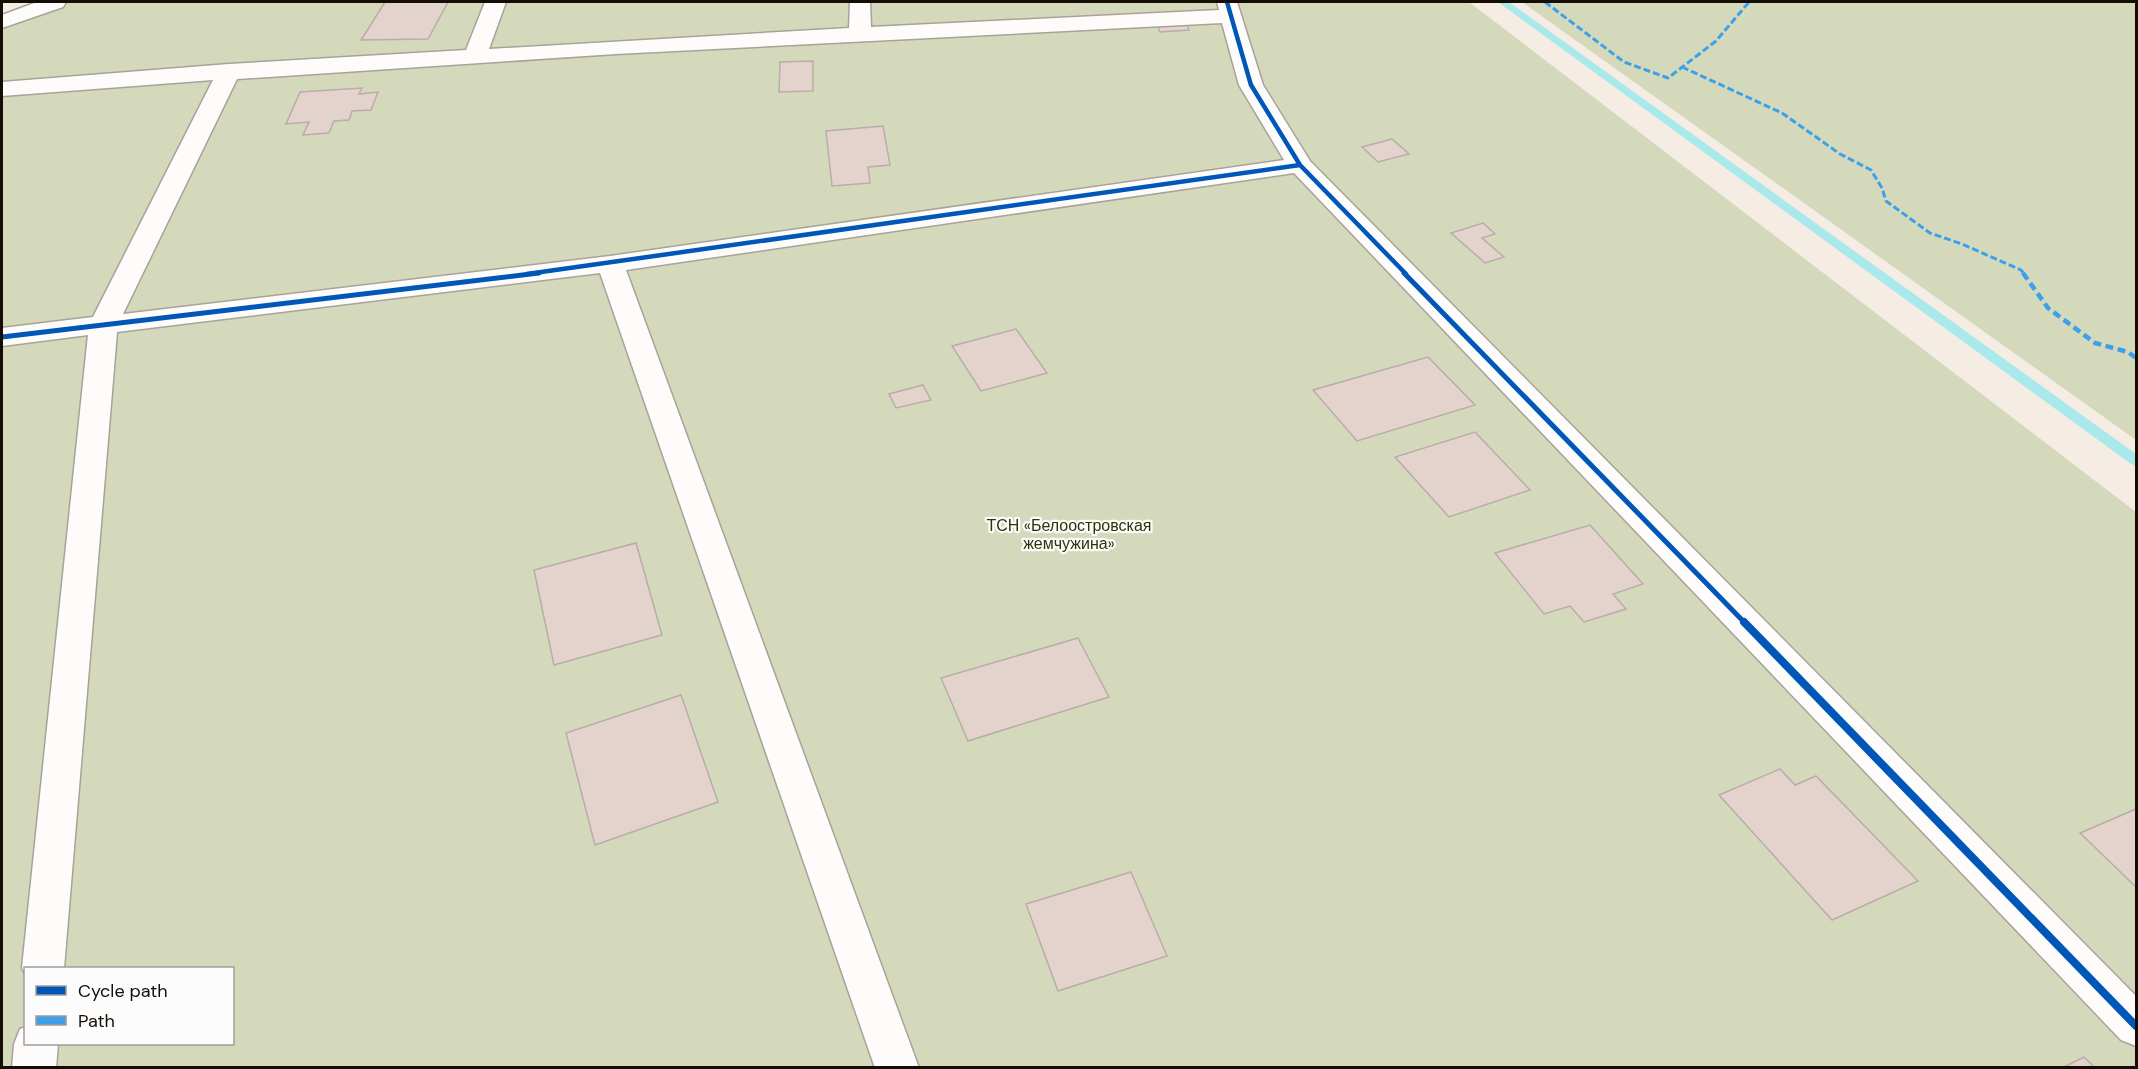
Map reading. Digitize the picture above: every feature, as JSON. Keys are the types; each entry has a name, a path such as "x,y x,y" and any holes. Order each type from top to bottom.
{"street":[{"path":"2,22 55,2"},
{"path":"475,55 495,2"},
{"path":"860,2 860,33"},
{"path":"2,89 229,71 1229,9 1251,85 1300,165 2136,1026"},
{"path":"43,967 103,325 229,71"},
{"path":"2,337 610,264 1300,165"},
{"path":"610,264 897,1068"},
{"path":"34,1068 36,1045"}],"green space":[{"name":"ТСН «Белоостровская жемчужина»","path":"57,2 1469,2 2136,512 2136,1067 2,1067 2,22"},
{"path":"1522,2 2136,2 2136,440"}],"building":[{"path":"385,2 448,2 428,39 361,40"},
{"path":"1186,21 1189,30 1160,32 1157,23"},
{"path":"813,61 813,91 779,92 780,62"},
{"path":"362,88 359,94 378,92 371,110 352,111 349,120 334,121 329,133 303,135 309,122 286,124 300,92"},
{"path":"883,126 890,165 868,167 870,183 832,186 826,131"},
{"path":"1392,139 1409,154 1378,162 1362,147"},
{"path":"1483,223 1495,234 1482,238 1504,257 1485,263 1451,233"},
{"path":"1016,329 1047,373 981,391 952,346"},
{"path":"1428,357 1475,405 1357,441 1313,390"},
{"path":"923,385 931,400 896,408 889,394"},
{"path":"1475,432 1530,490 1449,517 1395,457"},
{"path":"1590,525 1643,584 1613,594 1626,609 1584,622 1570,606 1544,614 1495,553"},
{"path":"636,543 662,635 554,665 534,570"},
{"path":"1078,638 1109,697 968,741 941,678"},
{"path":"681,695 718,802 595,845 566,733"},
{"path":"1780,769 1795,785 1816,776 1918,881 1832,920 1719,795"},
{"path":"2136,809 2136,887 2080,833"},
{"path":"1131,872 1167,956 1058,991 1026,904"},
{"path":"2084,1057 2095,1068 2062,1068"}],"waterway":[{"path":"1503,2 2136,461"}],"marked path":[{"path":"1545,2 1624,62 1668,78 1716,41 1749,2"},
{"path":"1682,67 1782,113 1840,154 1871,170 1882,188 1886,201 1904,216 1930,233 1962,244 2021,270 2048,308 2095,343 2128,352 2136,358"}],"cycle path":[{"path":"1227,2 1251,85 1300,165 2136,1026"},
{"path":"2,337 610,264 1300,165"}]}
